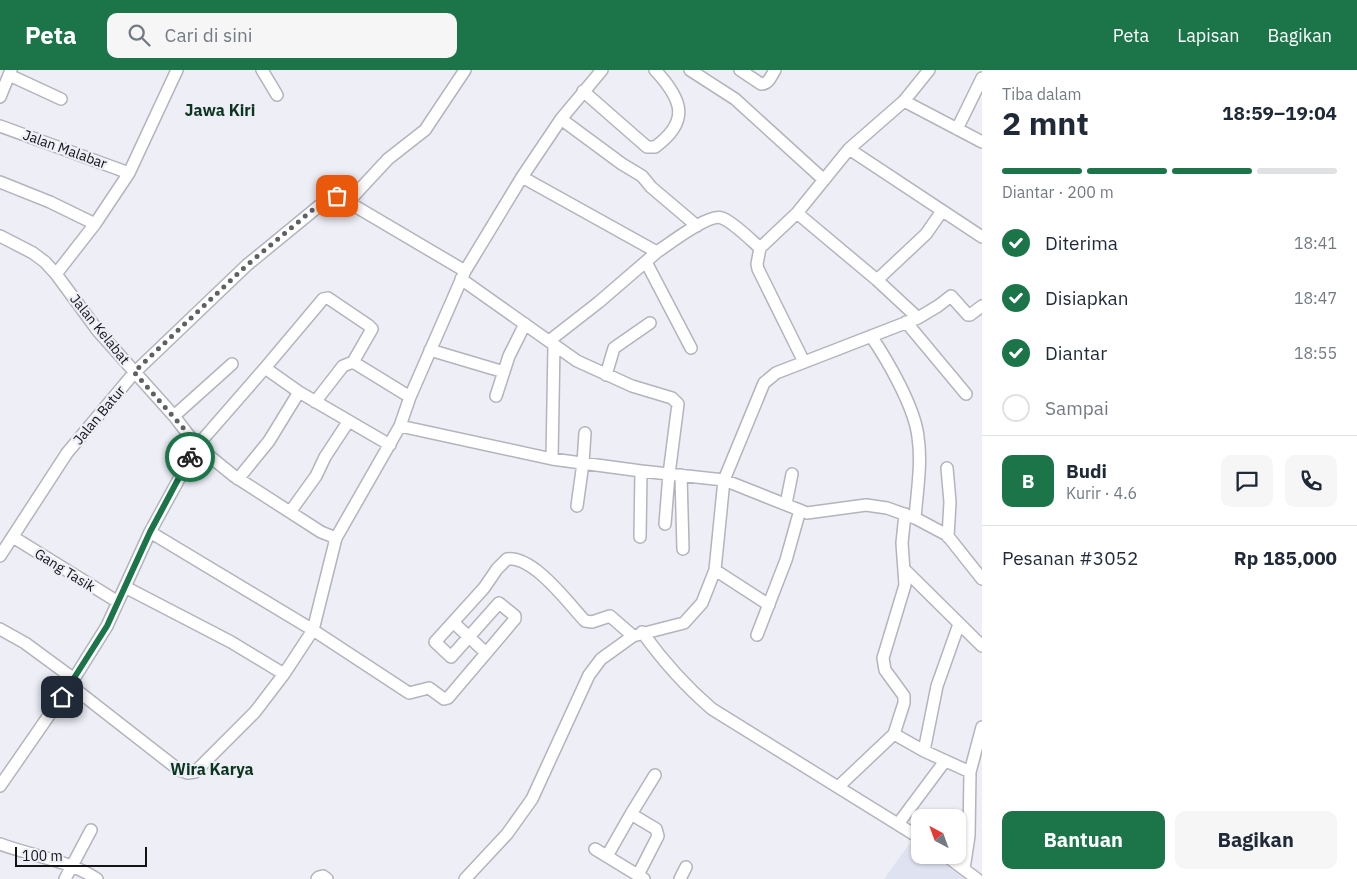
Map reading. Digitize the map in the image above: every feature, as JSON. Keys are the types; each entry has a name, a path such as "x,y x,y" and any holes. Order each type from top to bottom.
{"street":[{"path":"56,274 95,224 129,173 177,70"},
{"path":"262,70 277,95"},
{"path":"348,202 388,159 425,130 465,70"},
{"path":"0,629 25,644 179,770 188,774 195,772 255,712 284,674 312,630 336,538 400,426 410,396 463,275 522,178 561,119 602,70"},
{"path":"583,91 647,146 655,147 674,131 679,114 676,96 655,70"},
{"path":"690,70 735,99 824,180"},
{"path":"740,70 761,84 768,82 775,70"},
{"path":"804,362 758,269 760,248 797,214 849,149 904,101 929,70"},
{"path":"0,97 10,73 62,99"},
{"path":"957,129 982,78"},
{"path":"904,101 982,142"},
{"path":"561,119 622,164 642,176 651,187 697,226"},
{"name":"Jalan Malabar","path":"0,126 129,173"},
{"path":"849,149 982,238"},
{"path":"522,178 656,252"},
{"path":"0,182 50,202 95,224"},
{"name":"Jalan Batur","path":"0,556 67,453 134,372 247,265 322,202 330,197 337,196 463,275 577,362 632,386 672,398 678,404 669,474"},
{"path":"876,280 926,234 942,211"},
{"path":"797,214 918,318"},
{"path":"552,459 551,343 656,252 714,217 724,219 760,248"},
{"name":"Jalan Kelabat","path":"0,236 33,253 45,262 98,331 174,416 197,446 238,479 321,532 336,538"},
{"path":"646,262 691,348"},
{"path":"472,877 507,834 532,799 594,667 601,659 637,634 684,623 702,604 715,570 724,480 764,383 776,373 918,318 951,296 968,315 982,306"},
{"path":"0,786 72,682 107,626 150,532 197,446 319,302 326,298 368,325 372,330 352,362 343,366 315,402"},
{"path":"906,322 966,394"},
{"path":"606,375 614,348 650,323"},
{"path":"496,396 504,372 525,324"},
{"path":"838,787 894,734 904,703 904,696 885,670 883,658 904,591 902,542 910,516 920,449 916,425 889,364 871,336"},
{"path":"430,350 504,372"},
{"path":"352,362 410,396"},
{"path":"174,416 232,364"},
{"path":"265,368 315,402 390,445"},
{"path":"238,479 269,441 299,392"},
{"path":"290,512 316,476 325,456 348,422"},
{"path":"400,426 552,459 724,480 807,512 866,505 887,508 910,516 948,537 981,577"},
{"path":"577,506 585,433"},
{"path":"947,468 950,502 948,537"},
{"path":"640,537 641,471"},
{"path":"665,524 669,474"},
{"path":"786,504 792,474"},
{"path":"682,475 683,549"},
{"path":"757,635 786,560 800,510"},
{"path":"150,532 312,630 409,694 429,688 446,699 515,619 515,616 499,603 450,658 436,643 497,569 507,560 519,560 539,573 585,621 592,622 610,616 637,634 691,691 712,709 911,832"},
{"name":"Gang Tasik","path":"13,537 118,602"},
{"path":"904,569 982,646"},
{"path":"715,570 769,605"},
{"path":"124,587 231,642 284,674"},
{"path":"454,622 485,652"},
{"path":"924,751 939,678 959,624"},
{"path":"964,869 968,836 970,772 982,727"},
{"path":"894,734 924,751 970,772"},
{"path":"898,824 945,761"},
{"path":"607,856 655,775"},
{"path":"595,849 641,877 658,836 656,829 632,814"},
{"path":"65,879 91,830"},
{"path":"0,844 85,871 97,879"},
{"path":"957,864 977,879"},
{"path":"680,879 686,867"},
{"path":"317,879 323,876 327,879"}],"shaded area":[{"path":"911,842 911,864 945,864 964,879 884,879"}],"way so far":[{"path":"190,457 197,446 192,438 134,372 247,265 322,202 330,197 337,196"}],"district":[{"name":"Jawa Kiri","path":"220,110"},
{"name":"Wira Karya","path":"212,769"}],"route":[{"path":"62,697 107,626 150,532 190,457"}]}
